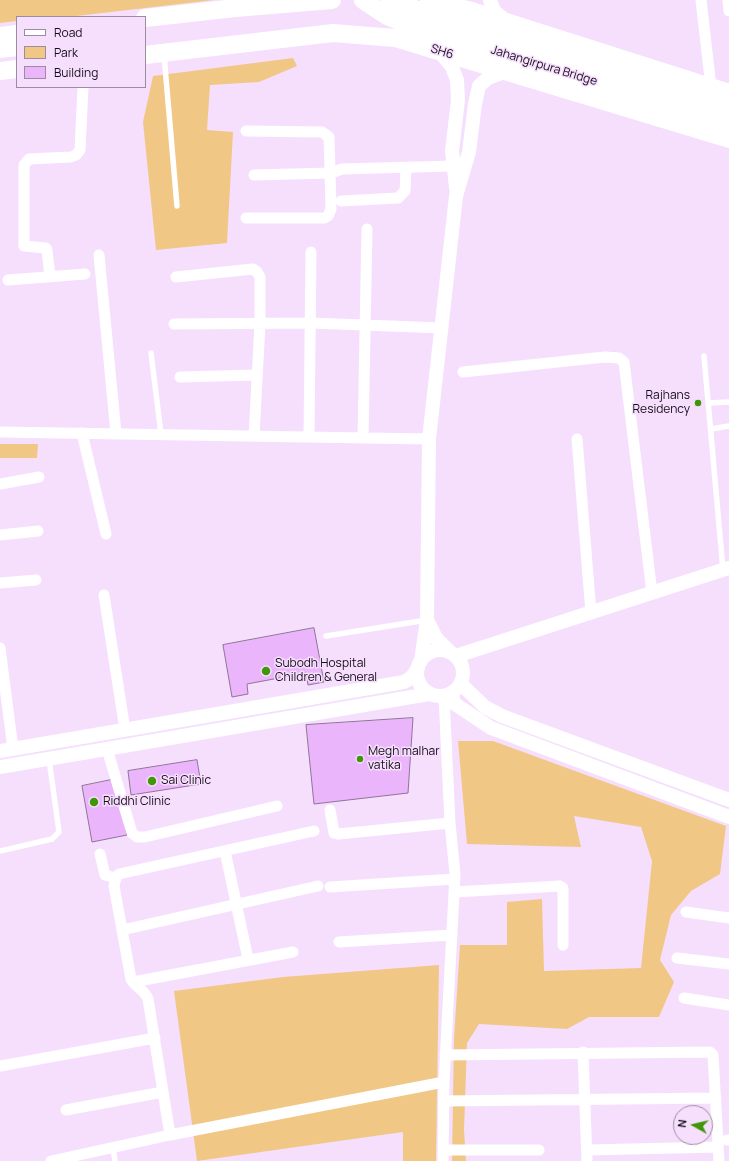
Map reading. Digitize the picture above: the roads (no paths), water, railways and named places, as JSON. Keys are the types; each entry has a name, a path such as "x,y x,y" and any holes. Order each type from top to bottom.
{"main road":[{"path":"146,31 223,21 249,16 276,0"},
{"path":"146,18 235,8 332,0"},
{"name":"Jahangirpura Bridge","path":"362,0 387,16 409,25 729,122"},
{"name":"Jahangirpura Bridge","path":"390,0 422,12 729,107"},
{"path":"429,0 455,6 729,93"},
{"name":"SH6","path":"146,55 333,33 395,38 729,139"},
{"path":"0,36 16,34"},
{"path":"0,49 16,46"},
{"path":"0,71 16,69"}],"street":[{"path":"456,196 470,152 475,104 479,86 488,78 505,72 513,24 494,11 490,0"},
{"path":"701,0 711,87"},
{"path":"728,0 729,11"},
{"path":"429,694 419,683 419,664 427,620 429,439 456,196 452,152 458,100 457,80 452,67 440,52 455,6"},
{"path":"50,277 46,248 24,246 24,165 29,159 71,156 76,155 80,150 83,88"},
{"path":"246,131 326,133 329,137 331,173 331,209 328,216 324,218 246,218"},
{"path":"254,175 331,173 342,169 454,166"},
{"path":"341,201 398,198 405,191 406,168"},
{"path":"363,438 367,229"},
{"path":"308,437 311,252"},
{"path":"99,255 116,434"},
{"path":"176,277 253,269 260,277 260,324 254,436"},
{"path":"8,280 85,274"},
{"path":"174,324 311,323 442,328"},
{"path":"463,372 605,357 620,358 624,362 652,593"},
{"path":"180,377 257,375"},
{"path":"0,432 429,439"},
{"path":"82,433 106,534"},
{"path":"577,439 591,613"},
{"path":"0,484 39,477"},
{"path":"0,535 38,532"},
{"path":"0,648 6,750 404,682 412,677 426,654 433,651 453,653 486,646 726,569"},
{"path":"0,584 36,580"},
{"path":"104,595 125,730"},
{"path":"427,620 436,638 461,662 462,681 486,707 502,716 729,800"},
{"path":"486,646 473,660 462,681 447,695 450,823 455,879 445,1055 444,1155 539,1150"},
{"path":"0,767 429,694 447,695 455,704 491,728 729,817"},
{"path":"108,749 132,833 137,837 145,837 277,806"},
{"path":"330,810 332,830 334,833 338,834 450,823"},
{"path":"170,1135 148,999 145,991 133,982 114,886 116,878 119,874 314,831"},
{"path":"225,851 248,959"},
{"path":"100,854 106,875 116,878"},
{"path":"330,888 455,879"},
{"path":"122,930 318,886"},
{"path":"454,892 560,886 563,888 563,945"},
{"path":"686,912 729,918"},
{"path":"339,942 452,935"},
{"path":"133,982 248,959 293,952"},
{"path":"677,958 729,964"},
{"path":"684,998 729,1005"},
{"path":"0,1066 154,1038"},
{"path":"445,1055 583,1052 710,1052 713,1055 716,1098 725,1142 719,1161"},
{"path":"583,1052 587,1161"},
{"path":"51,1161 170,1135 444,1082"},
{"path":"66,1110 163,1092"},
{"path":"444,1101 716,1098"},
{"path":"587,1150 725,1142"}],"lane":[{"path":"164,53 176,206"},
{"path":"151,353 161,434"},
{"path":"704,356 726,569"},
{"path":"709,403 729,402"},
{"path":"711,429 729,426"},
{"path":"326,636 427,620"},
{"path":"0,851 52,839 58,832 49,759"},
{"path":"113,1148 115,1161"}],"place":[{"name":"Rajhans Residency","path":"698,403"},
{"name":"Subodh Hospital Children & General","path":"266,671"},
{"name":"Megh malhar vatika","path":"360,759"},
{"name":"Sai Clinic","path":"152,781"},
{"name":"Riddhi Clinic","path":"94,802"}]}
